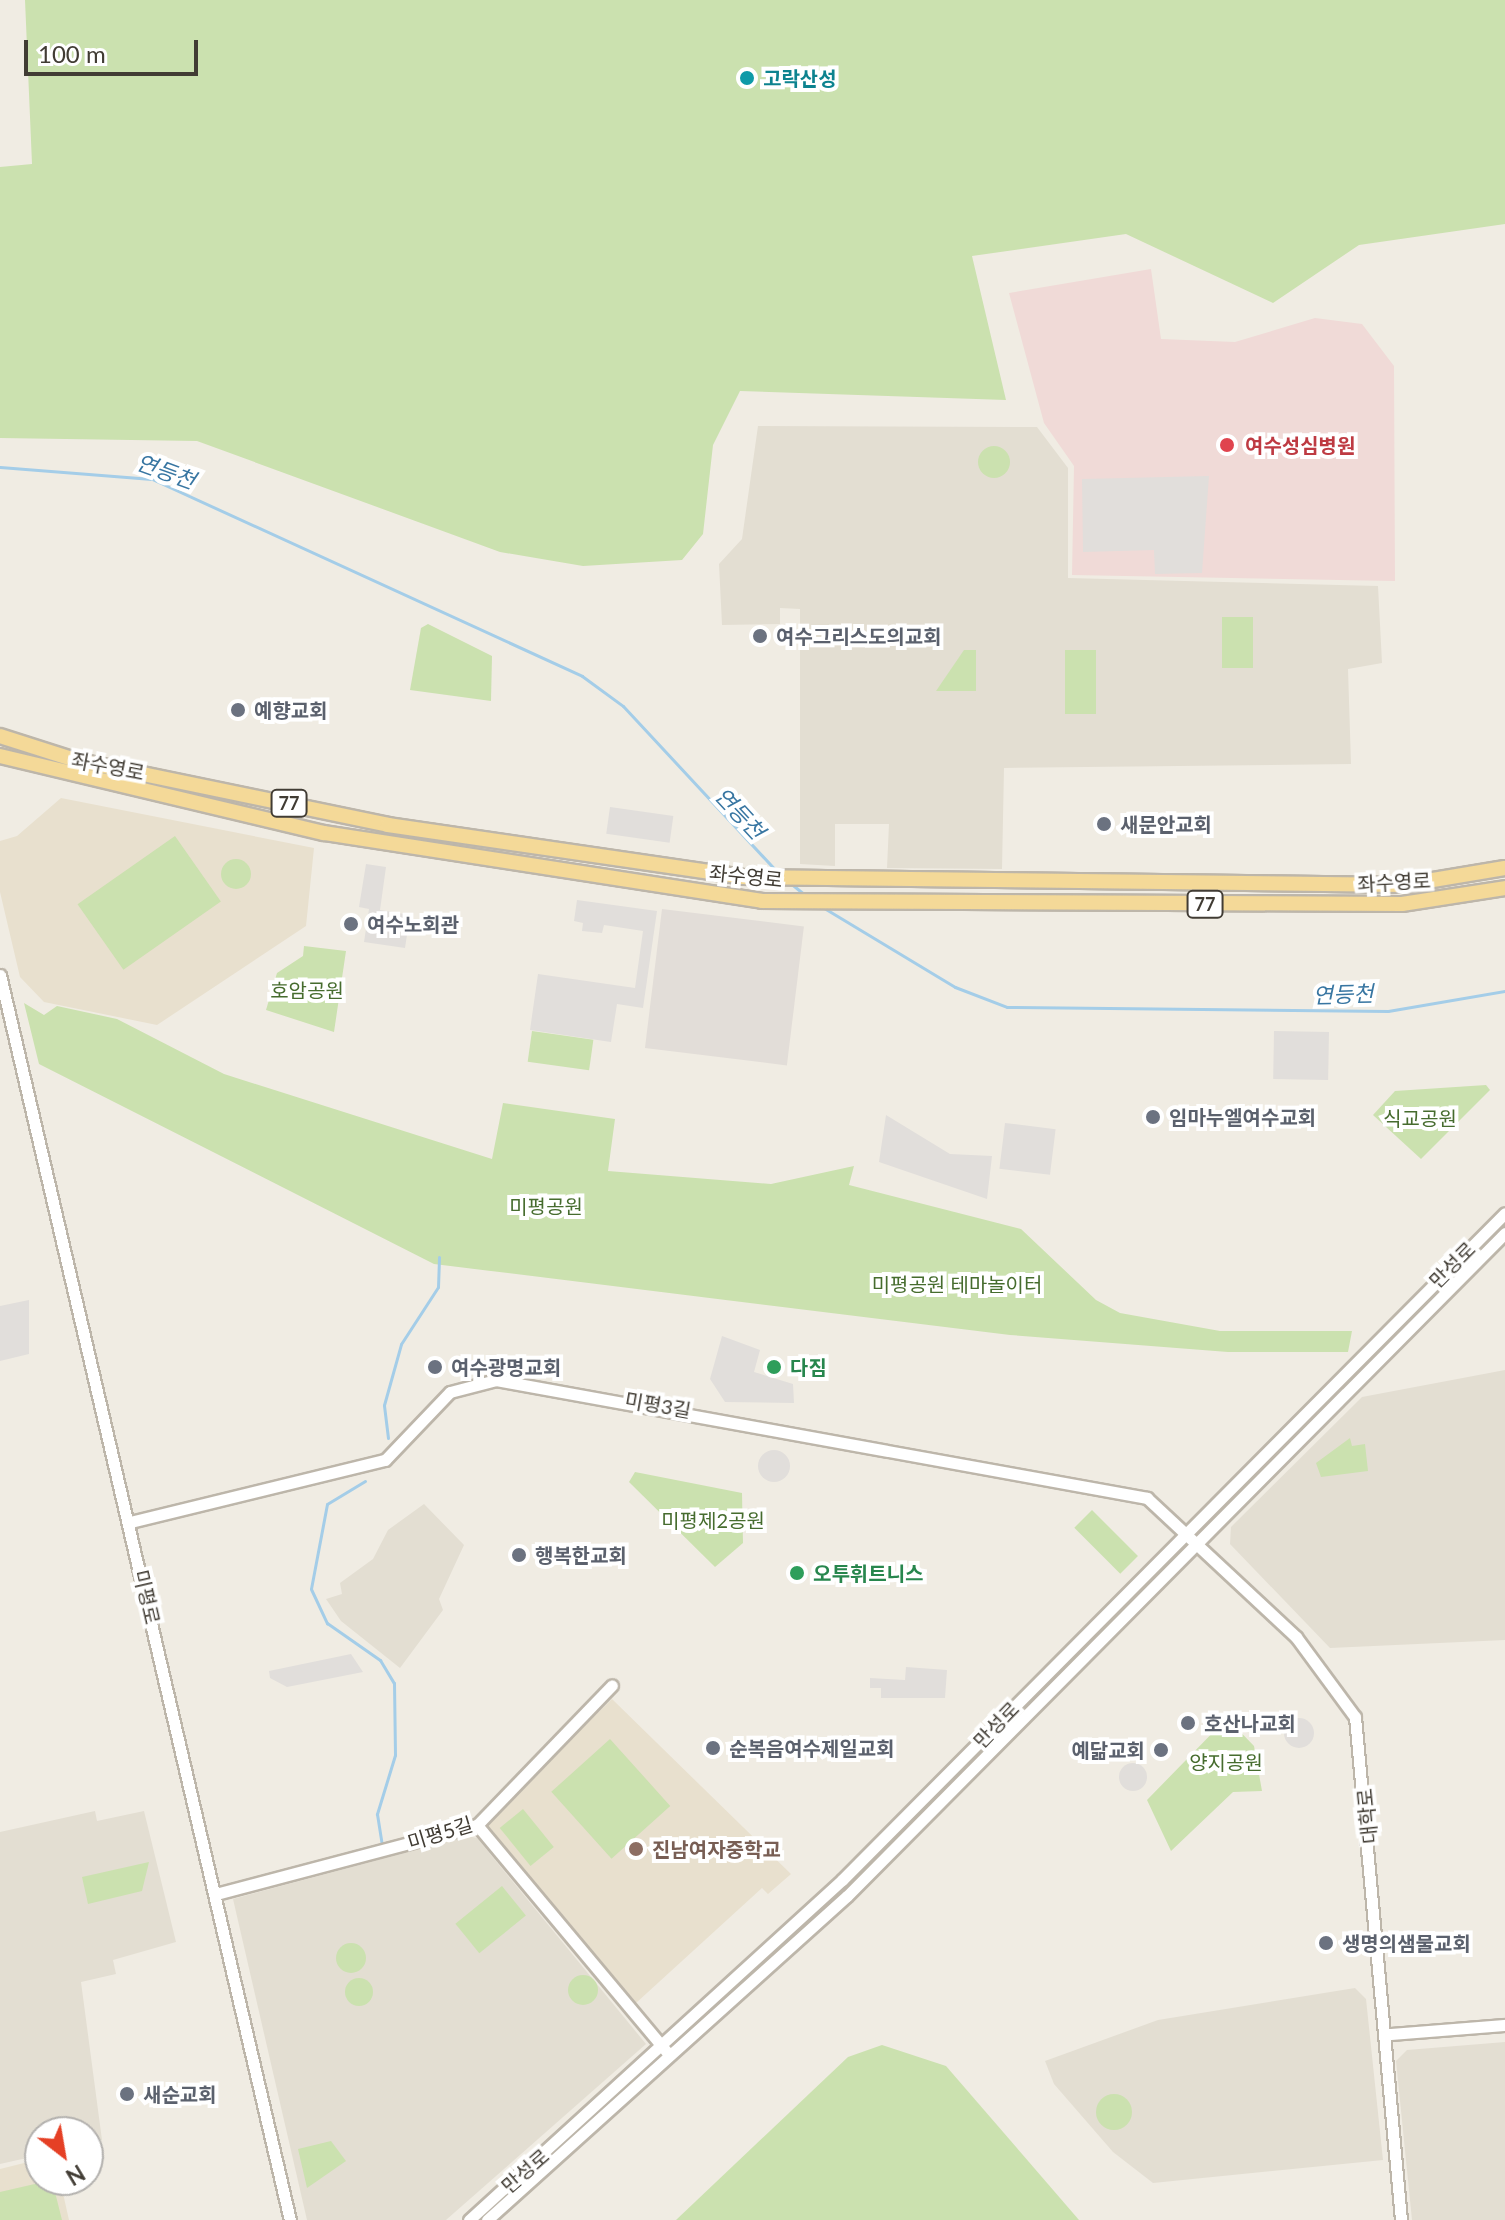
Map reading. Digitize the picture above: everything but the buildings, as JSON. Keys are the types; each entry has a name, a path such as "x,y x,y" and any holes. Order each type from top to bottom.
{"main road":[{"name":"좌수영로","path":"0,736 388,825 743,877 871,883 1331,884 1444,880 1505,868"},
{"path":"19,763 26,744"},
{"name":"좌수영로","path":"0,756 19,763 324,833 578,877 762,901 903,906 1331,904 1447,900 1505,888"},
{"path":"578,877 581,854"},
{"path":"684,891 688,869"},
{"path":"1444,880 1447,900"},
{"path":"824,881 824,904"},
{"path":"952,883 952,906"},
{"path":"1331,884 1331,904"}],"street":[{"name":"미평로","path":"0,975 130,1522 290,2220"},
{"name":"만성로","path":"469,2220 664,2049 1505,1213"},
{"name":"만성로","path":"487,2220 672,2058 847,1896 1505,1233"},
{"name":"미평3길","path":"130,1522 385,1460 450,1392 496,1380 1121,1488 1185,1530 1199,1543"},
{"name":"대학로","path":"1199,1543 1296,1637 1355,1717 1390,2034 1383,2069 1401,2220"},
{"name":"미평5길","path":"216,1894 477,1825 612,1685"},
{"path":"477,1825 672,2058"},
{"path":"1390,2034 1505,2025"}],"shaded area":[{"name":"여수성심병원","path":"1151,269 1161,339 1235,342 1315,318 1362,324 1394,366 1395,581 1072,575 1074,466 1044,423 1009,293"},
{"path":"758,426 1037,427 1068,468 1068,578 1378,586 1382,663 1348,669 1351,764 1004,768 1002,869 887,868 889,824 835,824 835,866 800,864 800,609 780,608 780,624 722,625 719,564 742,539"},
{"path":"1209,476 1202,573 1155,574 1154,550 1083,552 1082,479"},
{"path":"61,798 314,848 306,926 157,1025 44,1002 20,977 0,892 0,841 17,836"},
{"path":"610,807 673,816 670,843 606,834"},
{"path":"366,864 386,867 380,910 410,915 405,948 364,942 369,909 359,907"},
{"path":"577,900 657,911 643,1008 617,1004 611,1042 530,1030 538,974 635,988 643,931 604,925 602,933 582,931 583,923 574,921"},
{"path":"662,909 804,926 787,1065 645,1048"},
{"path":"1274,1031 1329,1032 1328,1080 1273,1079"},
{"path":"886,1115 950,1154 992,1156 987,1199 879,1162"},
{"path":"1005,1123 1056,1129 1050,1175 999,1169"},
{"path":"29,1300 29,1354 0,1361 0,1306"},
{"path":"722,1336 760,1350 754,1372 793,1384 794,1403 725,1402 710,1379"},
{"path":"1505,1370 1505,1640 1330,1648 1230,1544 1231,1527 1362,1397"},
{"path":"774,1450 786,1454 790,1466 786,1478 774,1482 762,1478 758,1466 762,1454"},
{"path":"424,1504 464,1545 439,1599 443,1610 400,1668 341,1621 326,1599 342,1594 340,1583 373,1559 388,1530"},
{"path":"351,1654 363,1672 287,1687 270,1678 269,1671"},
{"path":"906,1667 947,1670 945,1698 881,1698 881,1688 870,1688 870,1678 905,1680"},
{"name":"진남여자중학교","path":"612,1699 791,1874 768,1894 762,1888 636,2003 485,1823"},
{"path":"1299,1718 1305,1719 1313,1727 1313,1739 1305,1747 1299,1748 1293,1747 1285,1739 1284,1733 1285,1727 1293,1719"},
{"path":"1133,1763 1143,1767 1147,1777 1143,1787 1133,1791 1123,1787 1119,1777 1123,1767"},
{"path":"95,1811 97,1821 144,1811 176,1942 113,1960 116,1974 81,1982 99,2116 24,2116 24,2159 0,2164 0,1832"},
{"path":"467,1836 477,1838 646,2044 446,2220 307,2220 233,1899"},
{"path":"1355,1988 1366,1999 1383,2160 1153,2183 1113,2152 1054,2084 1045,2061 1158,2020"},
{"path":"1505,2042 1505,2220 1412,2220 1396,2061 1407,2050"},
{"path":"24,2163 24,2196 64,2196 69,2220 0,2220 0,2169"}],"green space":[{"path":"25,0 1505,0 1505,224 1359,245 1273,303 1126,234 972,256 1006,400 740,391 713,445 703,534 682,560 583,566 500,552 197,441 0,438 0,167 32,164"},
{"path":"994,446 1005,451 1010,462 1005,473 994,478 983,473 978,462 983,451"},
{"path":"1222,617 1253,617 1253,668 1222,668"},
{"path":"428,624 492,656 491,701 410,690 421,628"},
{"path":"964,650 976,650 976,691 936,691"},
{"path":"1065,650 1096,650 1096,714 1065,714"},
{"path":"175,836 221,902 123,970 78,904"},
{"path":"236,859 247,863 251,874 247,885 236,889 225,885 221,874 225,863"},
{"name":"호암공원","path":"304,946 346,951 334,1032 266,1010 277,973 303,956"},
{"name":"미평공원","path":"24,1003 44,1015 57,1006 117,1019 224,1074 492,1159 503,1103 615,1119 608,1171 771,1184 854,1166 849,1185 1021,1229 1096,1300 1120,1313 1220,1331 1352,1331 1348,1352 1228,1352 1010,1335 434,1264 39,1064"},
{"path":"532,1031 593,1040 589,1070 528,1062"},
{"name":"식교공원","path":"1486,1085 1490,1090 1421,1159 1373,1115 1395,1091"},
{"path":"1350,1438 1352,1446 1365,1444 1368,1471 1321,1477 1316,1463"},
{"name":"미평제2공원","path":"635,1472 742,1493 743,1543 715,1567 629,1482"},
{"path":"1092,1510 1138,1556 1120,1574 1074,1528"},
{"name":"양지공원","path":"1227,1718 1254,1746 1262,1791 1233,1792 1171,1851 1147,1800"},
{"path":"610,1739 670,1806 612,1859 551,1792"},
{"path":"523,1809 554,1847 531,1866 500,1828"},
{"path":"149,1862 142,1891 88,1904 82,1877"},
{"path":"502,1886 526,1916 479,1953 455,1924"},
{"path":"351,1943 362,1947 366,1958 362,1969 351,1973 340,1969 336,1958 340,1947"},
{"path":"583,1975 594,1979 598,1990 594,2001 583,2005 572,2001 568,1990 572,1979"},
{"path":"359,1978 369,1982 373,1992 369,2002 359,2006 349,2002 345,1992 349,1982"},
{"path":"882,2045 946,2066 1079,2220 676,2220 848,2057"},
{"path":"1114,2094 1127,2099 1132,2112 1127,2125 1114,2130 1101,2125 1096,2112 1101,2099"},
{"path":"331,2141 346,2161 307,2188 298,2149"},
{"path":"24,2186 24,2196 56,2196 62,2220 0,2220 0,2192"}],"waterway":[{"name":"연등천","path":"0,467 152,479 582,676 623,706 777,872"},
{"name":"연등천","path":"789,882 805,895"},
{"name":"연등천","path":"824,908 955,987 1007,1007 1388,1011 1505,991"},
{"path":"388,1438 384,1405 401,1344 438,1287 439,1257"},
{"path":"365,1481 327,1504 311,1589 327,1623 380,1660 394,1683 395,1755 377,1814 382,1844"}],"place":[{"name":"고락산성","path":"747,78"},
{"name":"여수성심병원","path":"1227,445"},
{"name":"여수그리스도의교회","path":"760,636"},
{"name":"예향교회","path":"238,710"},
{"name":"새문안교회","path":"1104,824"},
{"name":"여수노회관","path":"351,924"},
{"name":"임마누엘여수교회","path":"1153,1117"},
{"name":"여수광명교회","path":"435,1367"},
{"name":"다짐","path":"774,1367"},
{"name":"행복한교회","path":"519,1555"},
{"name":"오투휘트니스","path":"797,1573"},
{"name":"호산나교회","path":"1188,1723"},
{"name":"순복음여수제일교회","path":"713,1748"},
{"name":"예닮교회","path":"1161,1750"},
{"name":"진남여자중학교","path":"636,1849"},
{"name":"생명의샘물교회","path":"1326,1943"},
{"name":"새순교회","path":"127,2094"}],"park label":[{"name":"미평공원 테마놀이터","path":"957,1284"}]}
